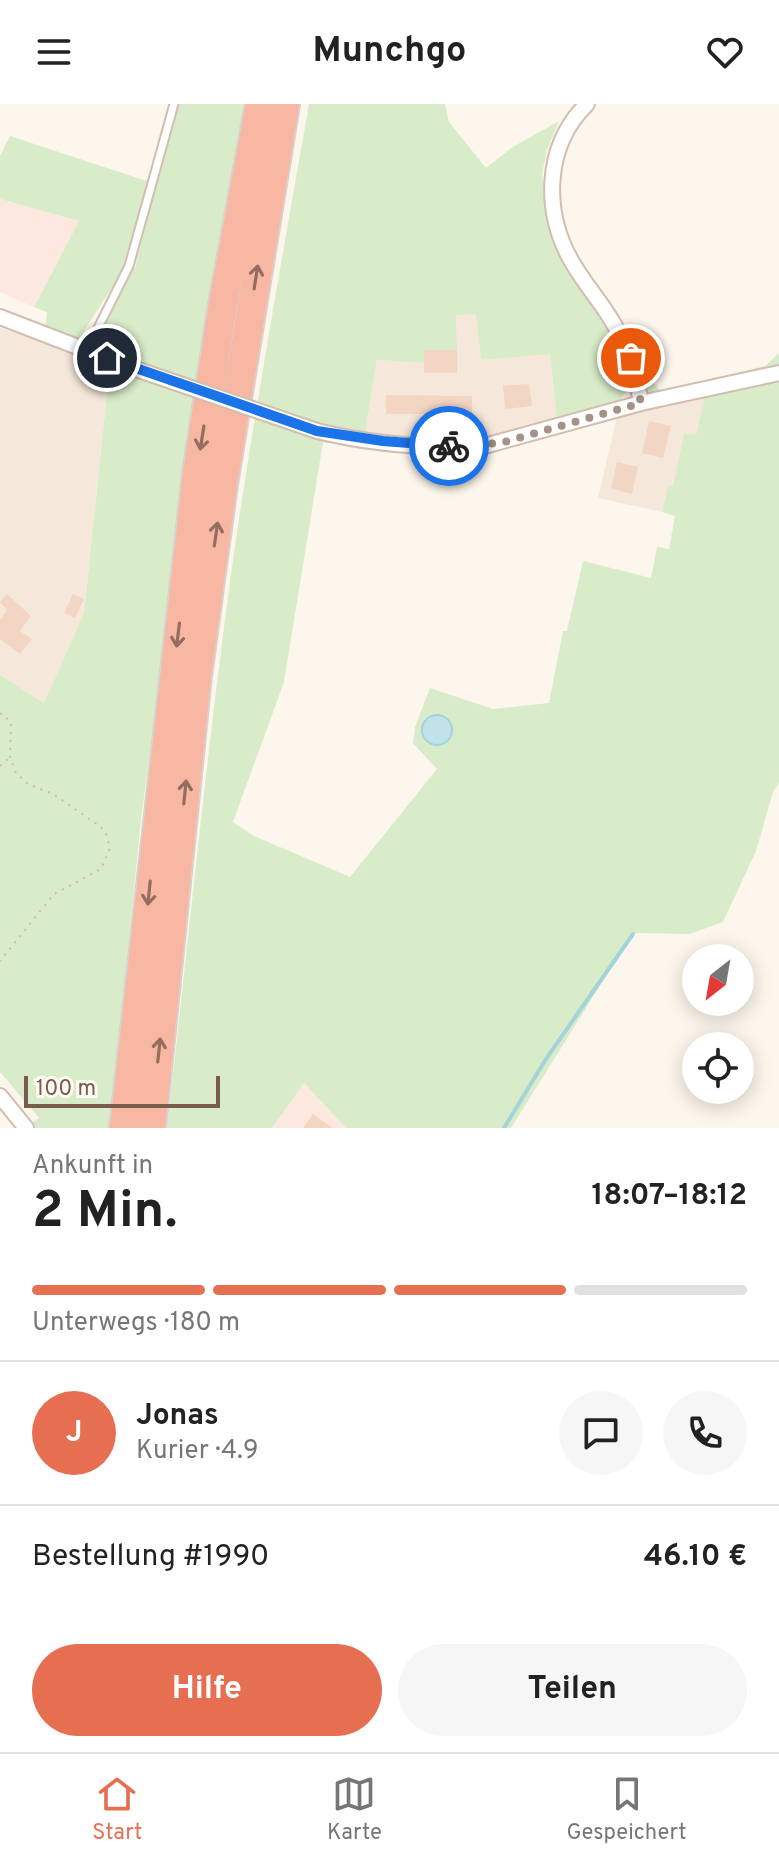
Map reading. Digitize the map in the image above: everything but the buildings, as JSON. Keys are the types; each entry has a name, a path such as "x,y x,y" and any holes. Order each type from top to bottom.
{"highway":[{"path":"242,195 250,104"},
{"path":"124,1128 197,474 242,195 260,104"},
{"path":"151,1128 197,676 223,484 285,104"}],"street":[{"path":"587,104 560,144 552,179 555,211 561,238 571,260 615,325 631,358 641,403"},
{"path":"0,317 127,366 317,431 383,441 462,447 488,445 641,403 779,373"},
{"path":"0,1096 26,1128"}],"lane":[{"path":"87,350 129,266 174,104"}],"path":[{"path":"0,713 11,722 10,757 16,773 28,784 53,794 101,827 110,848 101,869 54,894 0,961"},
{"path":"0,766 10,757"}],"shaded area":[{"path":"0,199 79,221 34,307 0,292"},
{"path":"456,314 477,314 481,360 550,353 557,423 485,441 365,434 377,360 423,363 424,350"},
{"path":"0,328 110,363 84,613 44,703 0,675"},
{"path":"705,396 696,435 684,433 673,487 668,486 662,512 598,498 617,417"},
{"path":"304,1083 346,1128 272,1128"}],"green space":[{"path":"180,104 244,104 199,385 127,360 99,342 131,268 135,268"},
{"path":"309,104 445,104 449,122 486,168 511,148 559,121 547,150 542,174 548,215 567,261 618,338 631,386 617,404 557,423 550,354 481,360 476,314 456,315 457,350 424,350 424,363 377,360 365,434 339,441 341,444 323,442 284,682 233,822 254,836 350,877 437,769 413,743 415,727 430,688 493,709 549,703 563,631 567,631 583,561 651,578 657,547 669,549 675,516 662,512 668,486 673,486 684,433 696,435 705,396 779,377 779,783 773,792 756,851 723,922 690,934 633,933 511,1128 346,1128 304,1083 272,1128 167,1128 207,764 235,545"},
{"path":"10,136 147,181 126,266 78,340 45,328 47,312 34,307 79,221 0,199 0,156"},
{"path":"45,340 197,394 141,820 110,1128 35,1128 31,1124 39,1118 0,1072 0,675 44,703 84,613 110,364 41,341"},
{"path":"779,353 779,369 644,396 637,365 661,391 765,366"}],"water":[{"path":"437,715 447,720 452,730 447,740 437,745 427,740 422,730 427,720"}],"waterway":[{"path":"504,1128 546,1059 633,934"}],"way so far":[{"path":"449,446 501,443 641,403 631,358"}],"route":[{"path":"107,358 317,431 383,441 449,446"}]}
